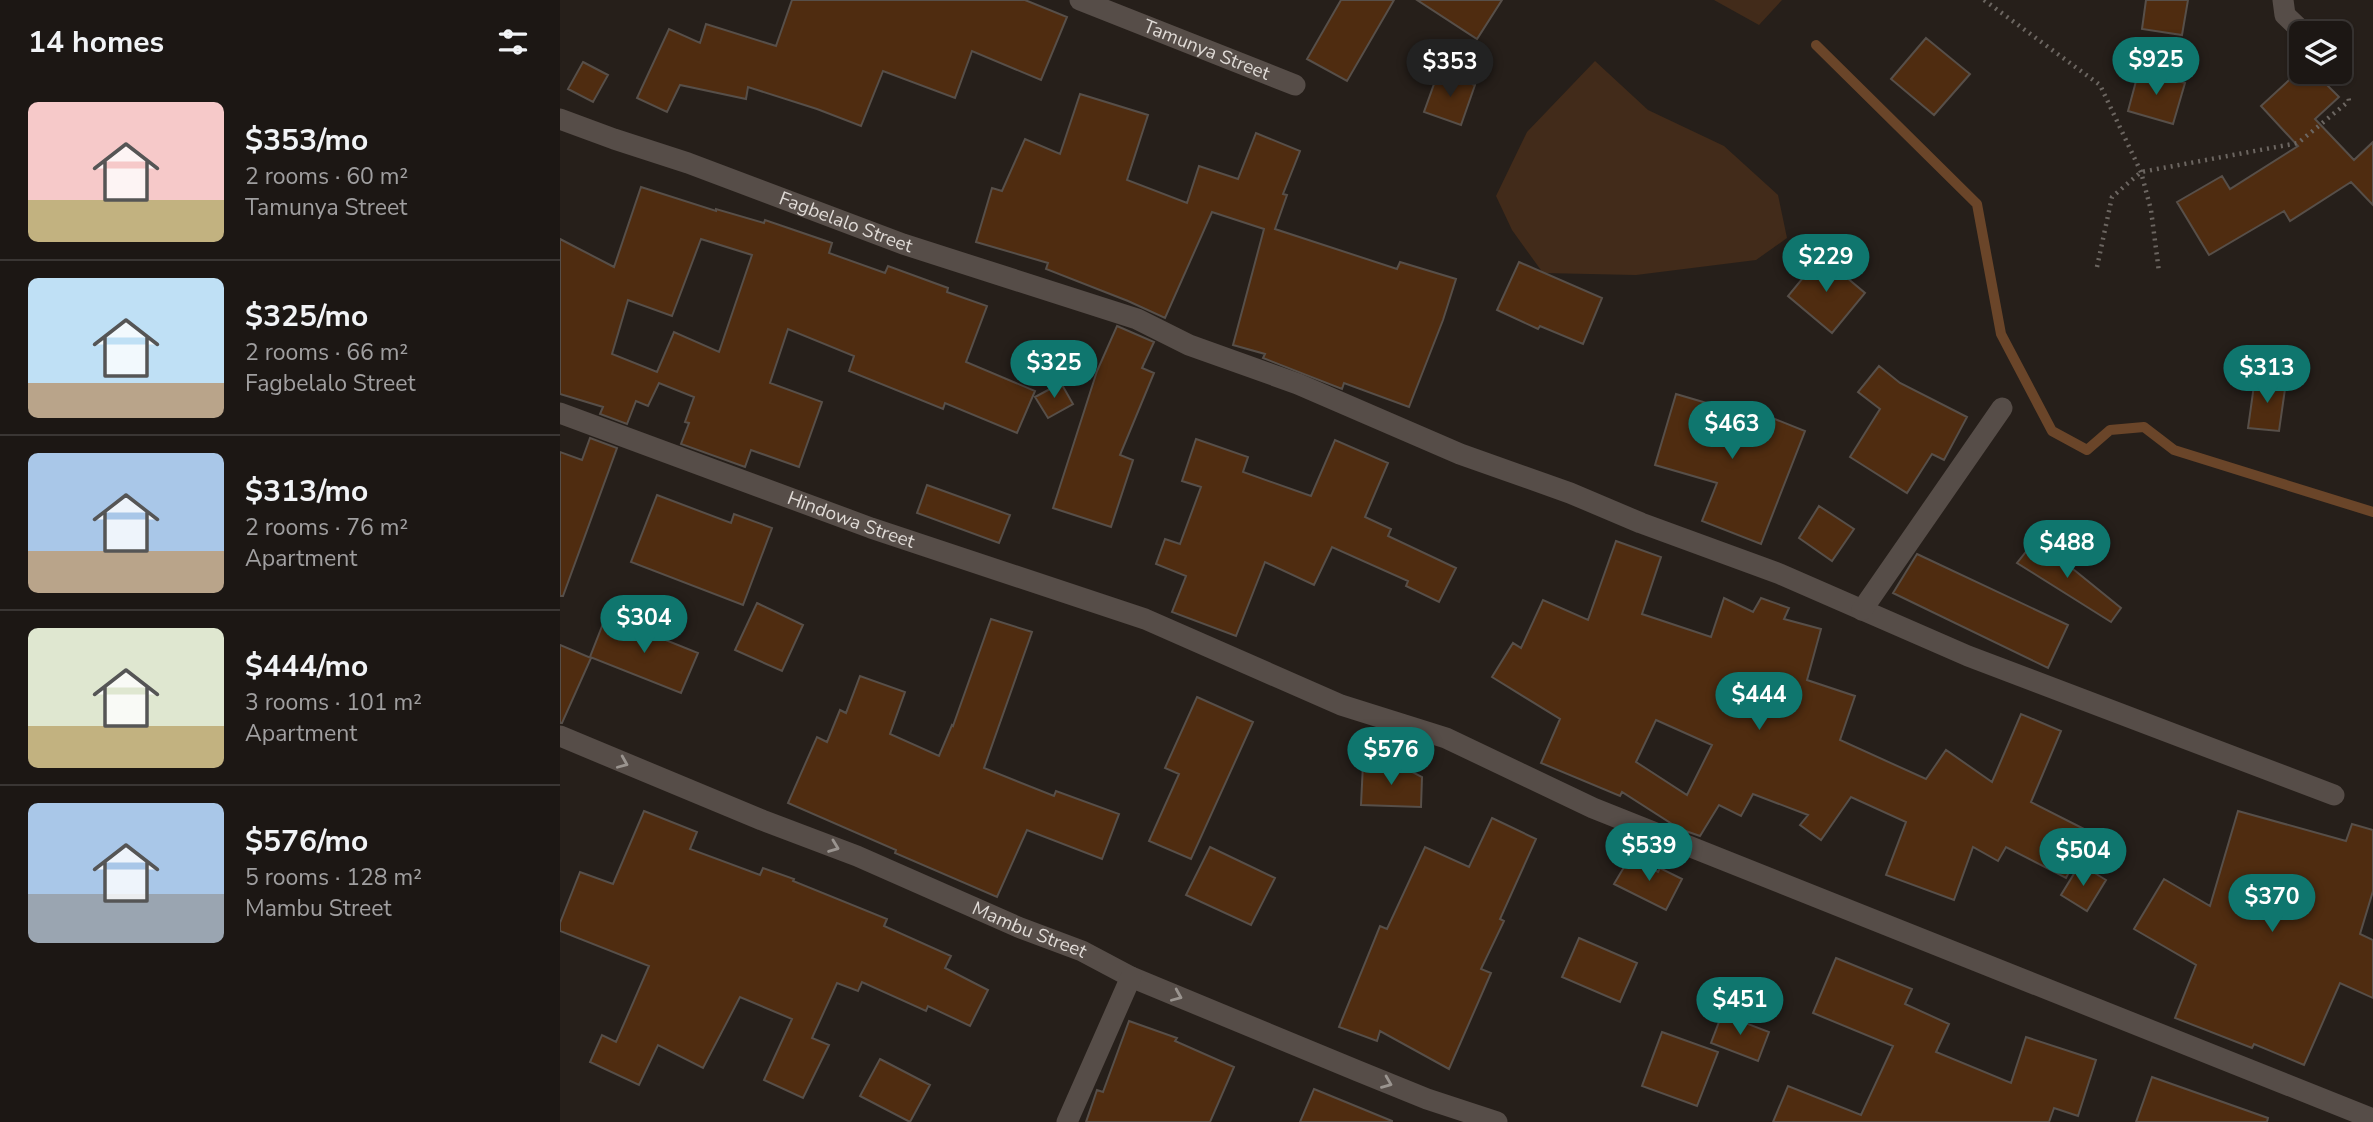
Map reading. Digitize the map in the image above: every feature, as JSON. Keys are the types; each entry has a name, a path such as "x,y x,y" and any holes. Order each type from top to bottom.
{"street":[{"name":"Tamunya Street","path":"1080,0 1295,85"},
{"path":"2283,0 2285,15 2291,21"},
{"name":"Fagbelalo Street","path":"560,119 688,163 903,244 1137,319 1189,345 1298,384 1460,454 1745,560 1968,656 2334,795"},
{"path":"1862,610 2003,408"},
{"name":"Hindowa Street","path":"560,413 870,528 1144,620 1341,705 1446,738 1593,808 2373,1119"},
{"name":"Mambu Street","path":"560,736 762,820 857,856 1018,927 1082,951 1131,977 1427,1100 1497,1122"},
{"path":"1067,1122 1131,977"}],"path":[{"path":"1984,0 2100,85 2141,172 2151,210 2159,272"},
{"path":"2097,267 2112,197 2141,172 2298,143 2349,101 2345,84"}],"shaded area":[{"path":"1714,0 1782,0 1759,25"},
{"path":"1595,61 1648,110 1724,146 1778,195 1787,238 1756,260 1636,275 1543,273 1512,230 1496,196 1527,132"}],"building":[{"path":"792,0 1025,0 1067,17 1041,80 972,51 955,98 883,71 861,126 748,87 746,99 680,85 667,112 637,98 669,29 700,43 706,24 776,46"},
{"path":"1341,0 1394,0 1347,81 1307,59"},
{"path":"1417,0 1502,0 1477,39"},
{"path":"2146,0 2188,0 2182,35 2142,29"},
{"path":"1926,38 1970,74 1934,115 1891,79"},
{"path":"583,62 608,75 593,102 568,89"},
{"path":"2139,70 2185,83 2173,124 2128,111"},
{"path":"1438,73 1475,85 1461,125 1424,112"},
{"path":"2289,80 2289,84 2326,84 2339,97 2315,119 2354,160 2373,142 2373,205 2351,182 2290,221 2284,211 2209,255 2177,202 2222,176 2230,189 2298,146 2261,106"},
{"path":"1080,94 1148,115 1127,180 1187,203 1199,166 1238,179 1256,133 1300,151 1283,194 1287,195 1275,229 1397,269 1400,262 1456,279 1409,407 1344,383 1342,389 1263,358 1265,354 1233,345 1264,229 1212,212 1165,318 1046,269 1048,263 976,242 992,188 1002,191 1025,139 1060,154"},
{"path":"641,187 716,211 764,223 765,220 832,243 829,253 885,273 888,266 987,306 966,362 1035,391 1017,433 945,403 943,409 849,371 854,356 788,329 770,383 822,402 799,467 751,450 745,467 681,444 689,423 685,422 694,397 659,383 648,406 636,401 627,424 600,414 603,407 560,394 560,239 614,267","holes":["701,239 752,255 719,352 674,332 657,372 612,354 628,300 672,316"]},
{"path":"1821,256 1865,293 1832,333 1788,296"},
{"path":"1519,262 1602,298 1583,344 1540,326 1538,329 1497,310"},
{"path":"1117,326 1154,342 1142,368 1154,373 1120,455 1133,460 1111,527 1053,508 1097,371"},
{"path":"1879,366 1900,383 1967,417 1944,460 1932,454 1907,493 1850,457 1880,409 1858,392"},
{"path":"2255,378 2286,382 2279,431 2248,428"},
{"path":"1061,383 1073,404 1048,418 1035,397"},
{"path":"1676,394 1744,414 1747,408 1805,431 1761,544 1702,521 1717,483 1655,465"},
{"path":"590,438 617,448 563,596 560,596 560,452 582,460"},
{"path":"1196,439 1248,457 1243,472 1311,496 1335,440 1388,463 1365,517 1391,529 1388,536 1456,568 1439,602 1406,586 1408,581 1332,547 1314,585 1265,562 1236,636 1172,612 1186,576 1156,564 1165,539 1180,544 1201,487 1182,481"},
{"path":"927,485 1010,515 999,543 917,513"},
{"path":"657,495 731,523 734,514 772,528 743,605 631,562"},
{"path":"1819,506 1854,529 1832,561 1799,538"},
{"path":"2036,539 2121,608 2111,622 2017,563"},
{"path":"1616,541 1661,557 1642,614 1711,637 1724,598 1753,612 1761,598 1789,608 1784,619 1821,629 1807,680 1855,696 1840,740 1926,779 1946,750 1992,782 2021,714 2061,731 2031,802 2090,832 2066,878 2006,847 1998,861 1973,847 1954,900 1886,875 1906,822 1851,797 1821,840 1800,825 1808,815 1753,794 1741,816 1719,805 1700,836 1680,829 1622,792 1620,796 1541,763 1560,719 1492,677 1513,643 1521,648 1543,600 1588,620","holes":["1656,720 1712,745 1687,795 1636,762"]},
{"path":"1917,554 2068,625 2048,668 1893,593"},
{"path":"757,603 803,625 782,671 735,650"},
{"path":"606,616 698,653 681,693 590,657"},
{"path":"991,619 1032,632 984,768 1054,796 1056,791 1119,814 1102,859 1027,830 997,897 788,803 817,737 827,742 840,710 846,713 860,676 905,692 890,734 939,756 953,726"},
{"path":"560,645 591,658 562,723 560,723"},
{"path":"1197,697 1253,722 1191,859 1149,841 1179,774 1165,768"},
{"path":"1363,764 1401,766 1422,777 1421,807 1361,805"},
{"path":"644,811 697,832 690,849 760,875 763,868 794,879 793,881 887,919 884,926 951,956 945,968 988,990 970,1026 928,1006 926,1011 862,982 858,991 837,983 812,1038 829,1045 803,1098 764,1080 792,1019 740,997 703,1068 658,1045 639,1085 590,1062 602,1035 616,1042 649,966 560,931 560,923 580,872 613,884"},
{"path":"2238,811 2346,841 2352,824 2373,830 2373,891 2360,934 2373,940 2373,998 2340,983 2304,1065 2254,1044 2252,1048 2175,1018 2196,965 2134,929 2164,879 2210,906"},
{"path":"1492,818 1536,839 1500,919 1504,921 1481,969 1491,973 1449,1069 1380,1031 1377,1041 1339,1027 1380,926 1387,929 1425,847 1469,867"},
{"path":"1210,847 1275,878 1251,925 1186,895"},
{"path":"1630,857 1658,872 1660,868 1682,879 1666,910 1614,884"},
{"path":"2080,864 2106,880 2087,911 2061,895"},
{"path":"1579,938 1637,963 1620,1002 1562,977"},
{"path":"1836,958 1912,989 1905,1004 1949,1024 1936,1052 2011,1083 2026,1037 2096,1060 2078,1116 2054,1108 2049,1122 1773,1122 1788,1086 1861,1115 1893,1046 1813,1013"},
{"path":"1722,1014 1769,1032 1758,1061 1711,1043"},
{"path":"1129,1021 1177,1038 1175,1041 1234,1067 1210,1122 1086,1122 1097,1090 1103,1092"},
{"path":"1662,1032 1718,1052 1697,1106 1642,1086"},
{"path":"880,1059 930,1085 910,1122 860,1096"},
{"path":"2152,1077 2268,1118 2267,1122 2136,1122"},
{"path":"1314,1089 1392,1121 1392,1122 1300,1122"}],"waterway":[{"path":"1816,45 1977,204 2001,334 2052,431 2087,450 2110,430 2144,427 2174,450 2373,512"}]}
